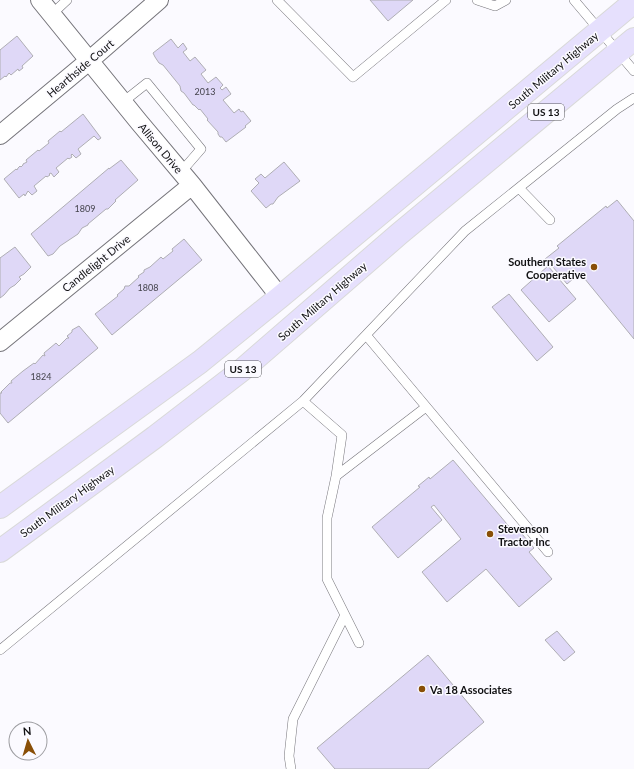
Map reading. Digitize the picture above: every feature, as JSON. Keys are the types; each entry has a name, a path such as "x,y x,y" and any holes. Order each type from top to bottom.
{"main road":[{"name":"South Military Highway","path":"0,507 200,362 634,2"},
{"name":"South Military Highway","path":"0,551 155,437 242,370 399,234 626,46"}],"street":[{"name":"Allison Drive","path":"40,0 187,178 280,297"},
{"name":"Hearthside Court","path":"0,135 90,60 158,0"},
{"name":"Candlelight Drive","path":"0,342 187,178"}],"lane":[{"path":"52,14 68,0"},
{"path":"277,0 354,77 446,0"},
{"path":"477,0 496,6 506,0"},
{"path":"574,0 600,30 626,46 634,71"},
{"path":"123,102 147,83 201,149 187,178"},
{"path":"0,650 303,401 465,231 617,109 634,98"},
{"path":"519,188 550,220"},
{"path":"366,335 548,552"},
{"path":"303,401 342,435 336,476 327,518 327,579 359,643"},
{"path":"336,476 426,407"},
{"path":"291,769 289,756 293,719 345,615"}],"building":[{"path":"370,0 413,0 388,21"},
{"path":"17,36 33,56 22,66 23,68 19,71 18,69 11,75 9,73 6,77 5,76 0,80 0,50"},
{"path":"171,39 178,48 183,43 187,49 183,52 190,61 195,57 206,70 201,74 208,83 216,77 223,85 220,88 222,90 226,87 231,94 223,100 234,113 239,109 241,112 243,111 251,121 245,126 246,127 226,142 222,137 220,137 218,132 207,120 208,119 200,109 199,110 193,105 181,91 180,86 155,57 153,53"},
{"path":"83,114 101,138 98,140 94,136 78,149 81,154 76,158 72,154 72,157 69,159 68,158 56,168 59,172 54,177 51,173 49,174 50,175 47,177 46,176 34,186 37,191 32,195 28,191 25,196 24,194 19,198 4,179 16,169 17,170 20,166 21,167 27,162 26,160 49,143 48,141"},
{"path":"121,160 138,180 115,200 116,201 108,209 82,228 78,234 60,246 53,254 48,256 31,234 109,168"},
{"path":"284,162 300,181 278,197 273,204 266,208 251,191 259,183 255,179 261,174 265,178"},
{"name":"Southern States Cooperative","path":"617,200 634,221 634,339 580,273 567,284 545,259 559,248 557,246 606,206 607,208"},
{"path":"184,239 202,260 112,335 95,314 118,296 117,295 124,289 125,286 129,286 144,272 144,270 150,267 161,257 163,259 173,251 172,249"},
{"path":"15,247 31,267 19,277 21,279 15,285 0,298 0,258"},
{"path":"548,266 576,299 549,322 521,290"},
{"path":"509,294 553,347 537,361 492,307"},
{"path":"79,326 98,348 8,423 0,413 0,393 2,393 1,392 10,383 12,383 11,381 23,371 34,363 35,364 43,355 45,356 44,353 56,343 59,346 67,338 69,338 67,336 72,332 72,330"},
{"name":"Stevenson Tractor Inc","path":"453,460 512,530 516,527 534,548 529,552 552,579 519,607 486,569 447,602 422,572 461,539 434,505 431,507 442,520 398,558 372,527 420,487 418,486 429,477 430,479"},
{"path":"557,631 575,652 564,661 545,640"},
{"name":"Va 18 Associates","path":"428,655 484,722 428,769 335,769 317,748"}],"place":[{"name":"Southern States Cooperative","path":"594,267"},
{"name":"Stevenson Tractor Inc","path":"490,534"},
{"name":"Va 18 Associates","path":"422,689"}]}
